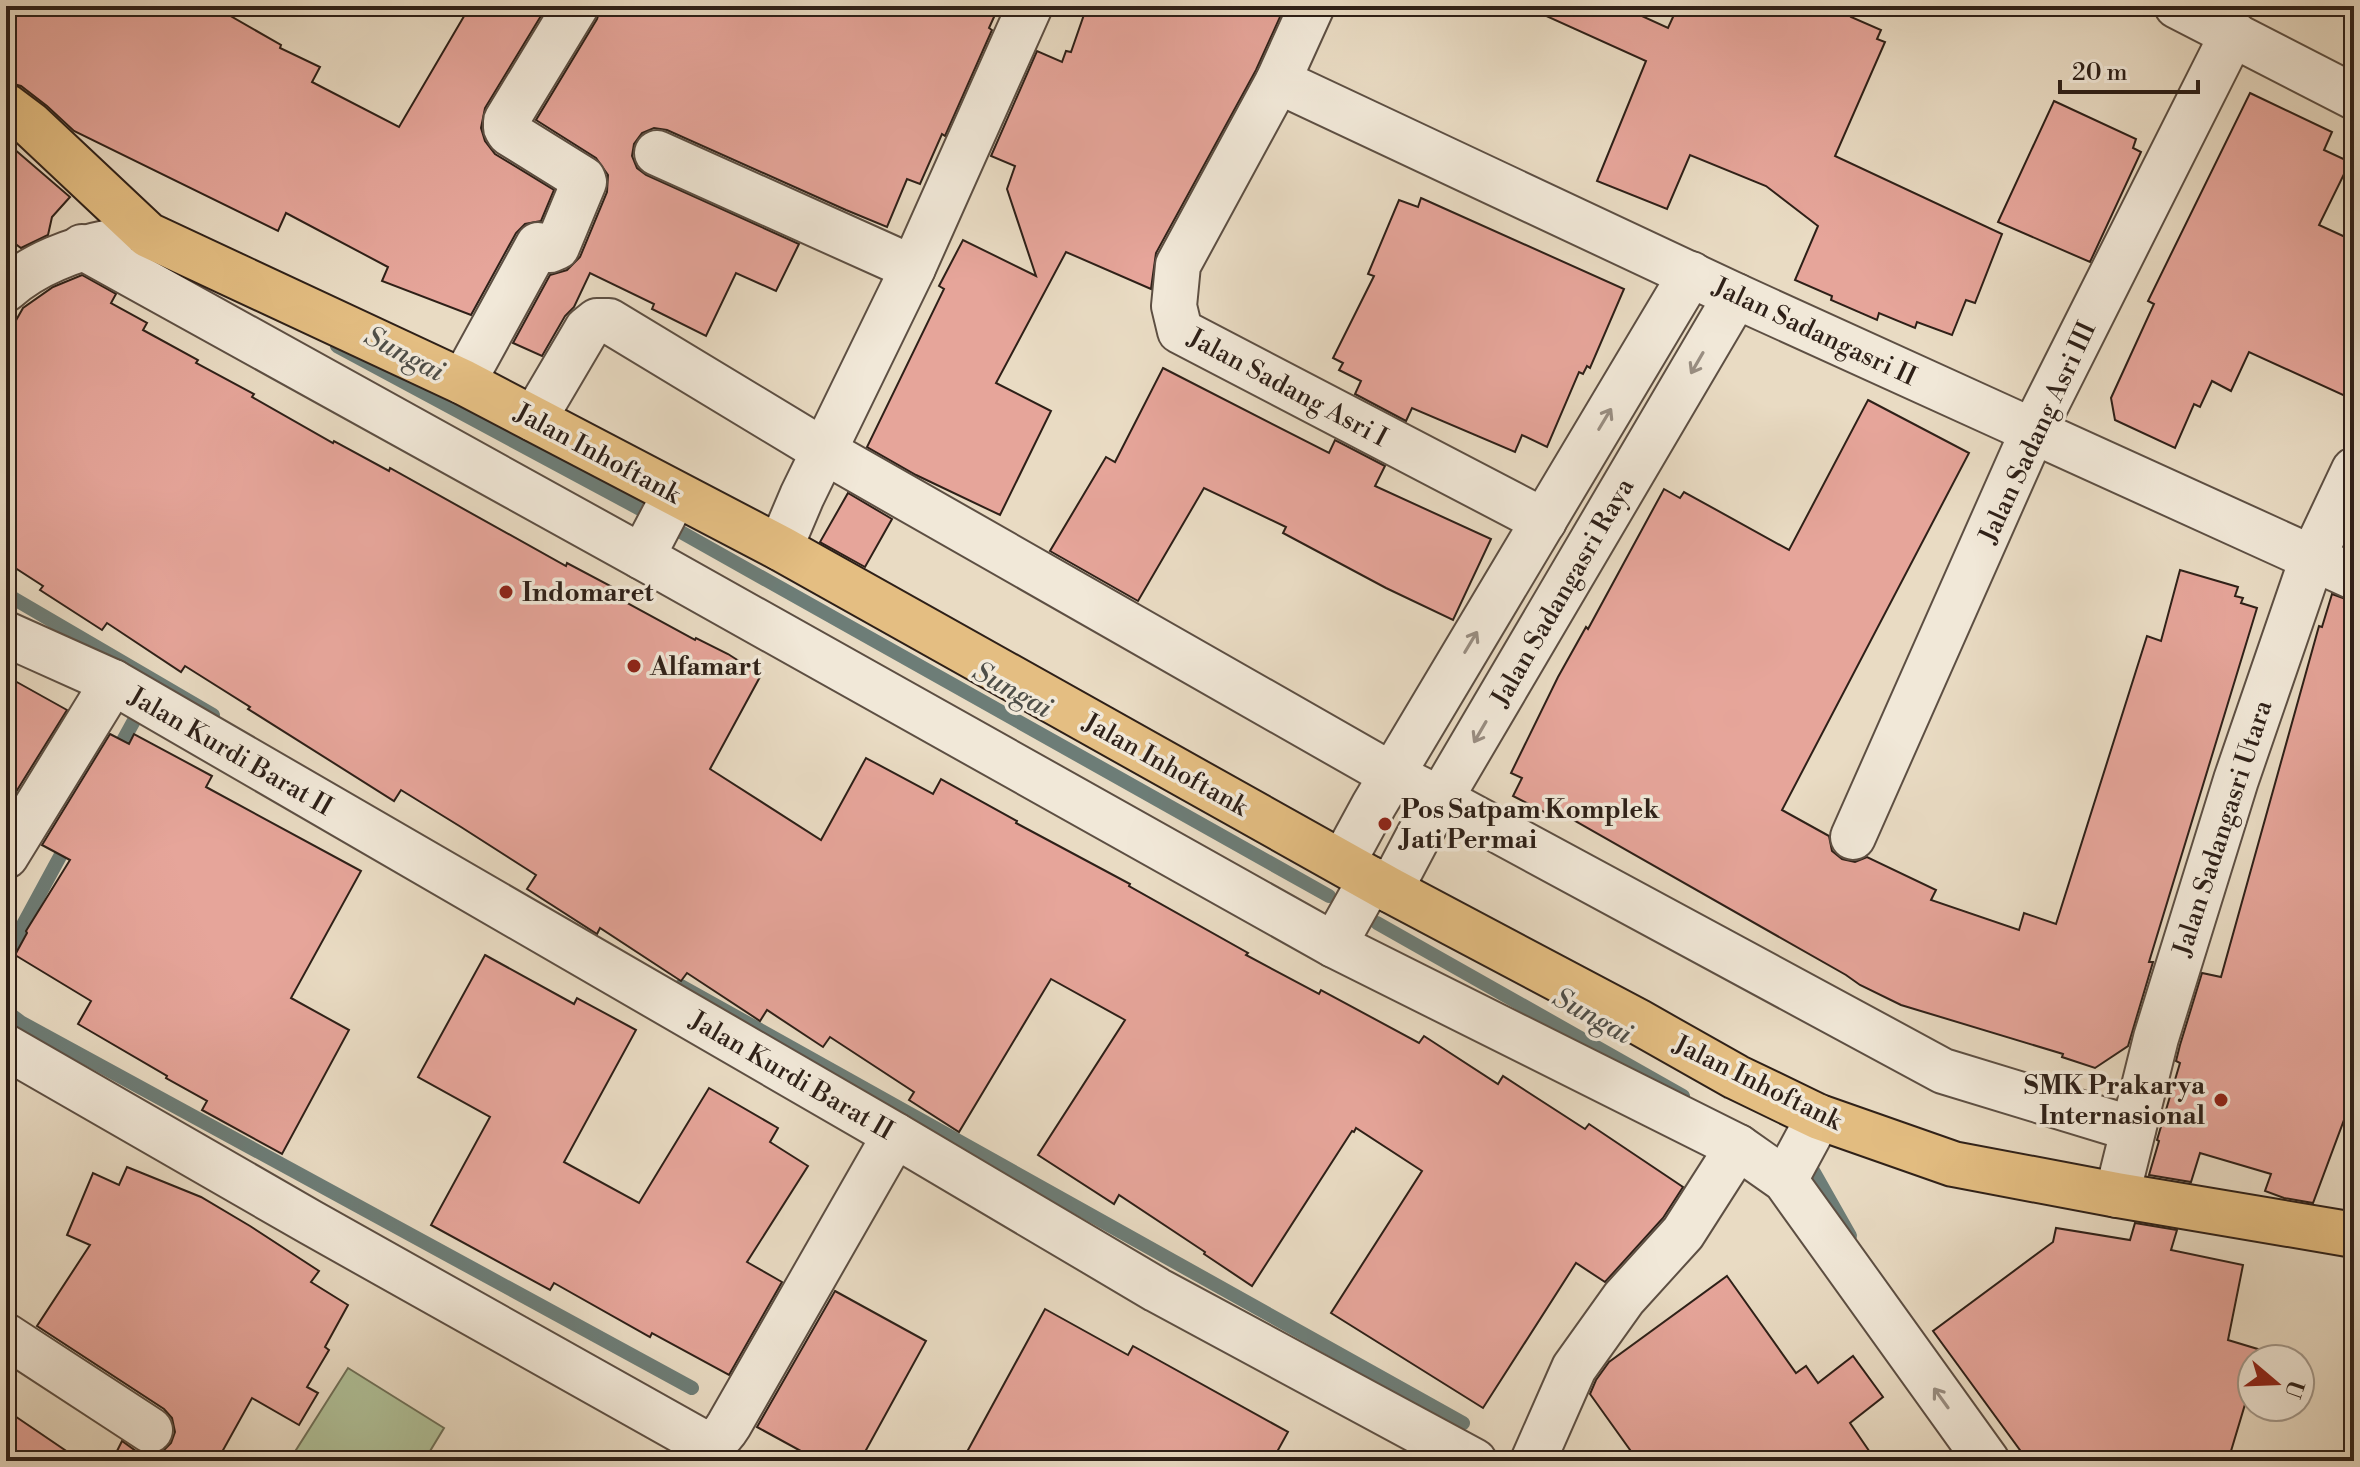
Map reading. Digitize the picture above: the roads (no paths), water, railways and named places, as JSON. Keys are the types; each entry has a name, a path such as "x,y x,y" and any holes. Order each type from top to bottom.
{"main road":[{"name":"Jalan Inhoftank","path":"6,106 30,124 148,235 463,382 780,548 1368,877 1736,1077 1819,1117 1953,1164 2354,1235"}],"street":[{"path":"463,382 538,245 550,250 557,247 584,182 509,133 506,128 506,121 576,6"},
{"path":"780,548 913,268 1030,6"},
{"name":"Jalan Sadang Asri I","path":"1312,6 1278,81 1178,265 1174,306 1180,331 1544,521"},
{"path":"2177,6 2354,97"},
{"name":"Jalan Sadang Asri III","path":"1853,837 2033,431 2233,33"},
{"name":"Jalan Sadangasri II","path":"1278,81 1736,296 2354,577"},
{"path":"657,153 913,268"},
{"path":"6,289 20,277 82,247 148,235"},
{"path":"82,247 1334,945 1738,1147 1785,1180 1987,1461"},
{"name":"Jalan Sadangasri Raya","path":"1334,945 1368,877 1392,775 1691,274"},
{"name":"Jalan Sadangasri Raya","path":"1368,877 1440,799 1736,296"},
{"path":"534,419 587,329 597,321 609,321 824,451 1392,775 1943,1071 2133,1129"},
{"name":"Jalan Sadangasri Utara","path":"2117,1195 2156,1038 2236,780 2312,559 2354,470"},
{"path":"642,557 675,494"},
{"name":"Jalan Kurdi Barat II","path":"6,634 113,682 1157,1290 1474,1461"},
{"name":"Jalan Kurdi Barat II","path":"6,856 113,682"},
{"path":"6,1047 310,1222 700,1441 708,1442 723,1435 895,1135"},
{"path":"1785,1180 1819,1117"},
{"path":"1533,1461 1574,1368 1624,1298 1683,1233 1738,1147"},
{"path":"6,1336 150,1430"}],"waterway":[{"name":"Sungai","path":"337,346 642,510"},
{"name":"Sungai","path":"672,527 1329,896"},
{"path":"6,594 213,715"},
{"path":"114,757 141,708"},
{"path":"6,956 70,838"},
{"name":"Sungai","path":"1377,923 1683,1096"},
{"path":"681,986 1463,1423"},
{"path":"6,1011 22,1023 692,1388"},
{"path":"1803,1163 1812,1169 1850,1236"}],"place":[{"name":"Indomaret","path":"506,592"},
{"name":"Alfamart","path":"634,666"},
{"name":"Pos Satpam Komplek Jati Permai","path":"1385,824"},
{"name":"SMK Prakarya Internasional","path":"2221,1100"}]}
